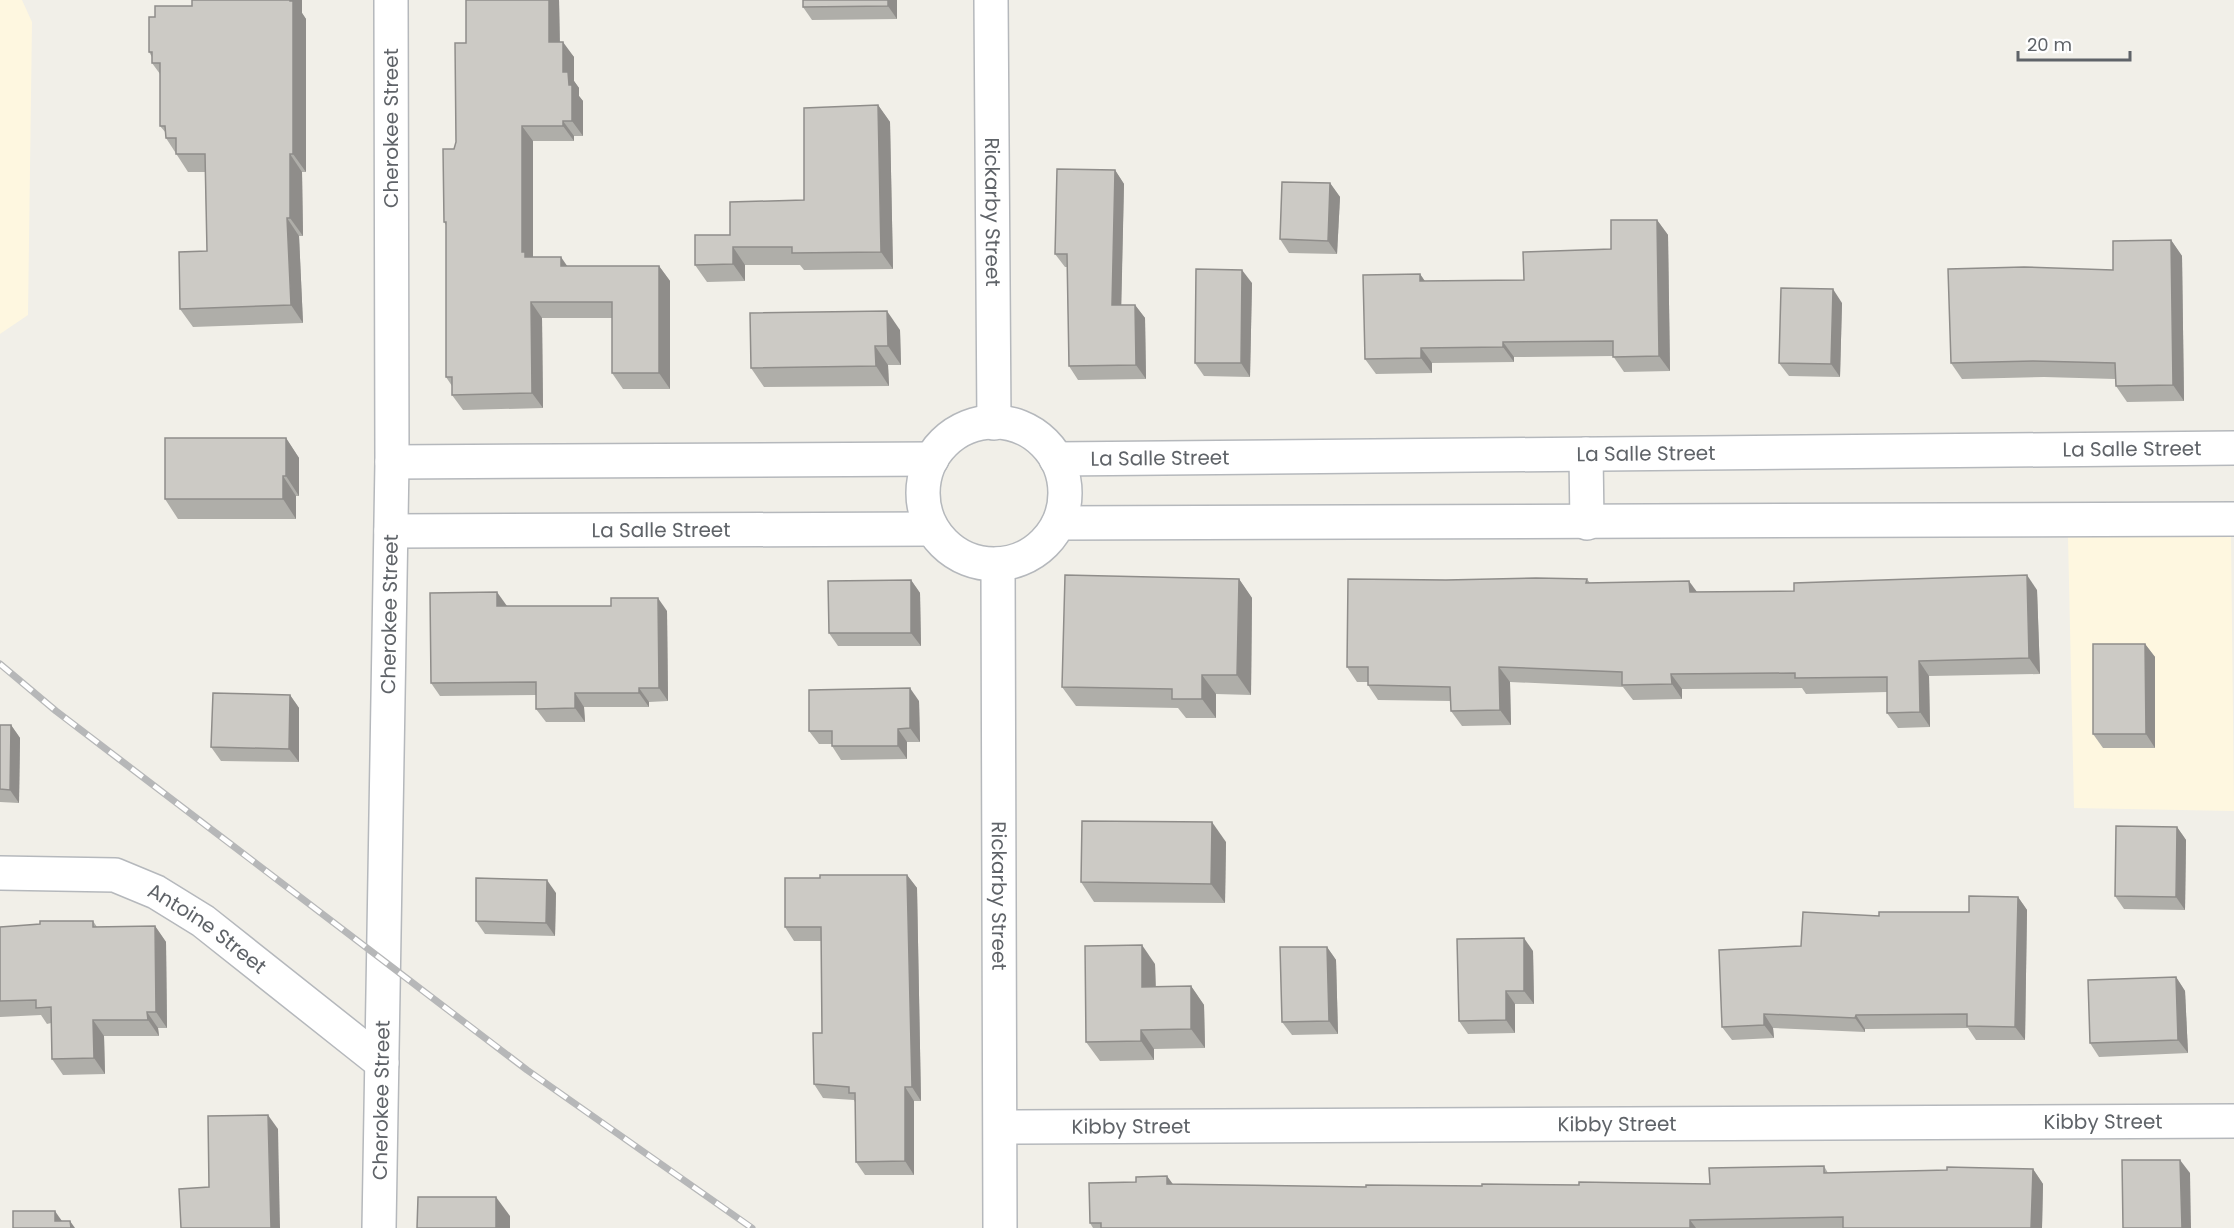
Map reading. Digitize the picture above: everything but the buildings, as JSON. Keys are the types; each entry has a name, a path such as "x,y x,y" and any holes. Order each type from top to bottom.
{"street":[{"name":"Cherokee Street","path":"379,1228 392,462 391,0"},
{"name":"Rickarby Street","path":"991,0 994,423"},
{"path":"994,423 1012,425 1030,432 1045,444 1056,459 1065,491 1064,507 1059,523 1048,539 1034,552 1017,560 998,564 979,563 960,556 944,544 932,529 922,494 932,459 943,444 958,432 975,425 994,423"},
{"name":"La Salle Street","path":"1056,459 2234,448"},
{"path":"1586,454 1587,523"},
{"path":"392,462 932,459"},
{"path":"1059,523 2234,519"},
{"name":"La Salle Street","path":"391,531 932,529"},
{"name":"Rickarby Street","path":"998,564 1000,1228"},
{"name":"Antoine Street","path":"0,873 115,875 156,892 203,921 382,1063"},
{"name":"Kibby Street","path":"1001,1127 2234,1121"}],"shaded area":[{"path":"0,0 22,0 32,22 28,315 0,334"},
{"path":"2231,535 2234,811 2074,808 2068,537"}],"railway":[{"path":"0,664 56,711 527,1070 752,1228"}]}
